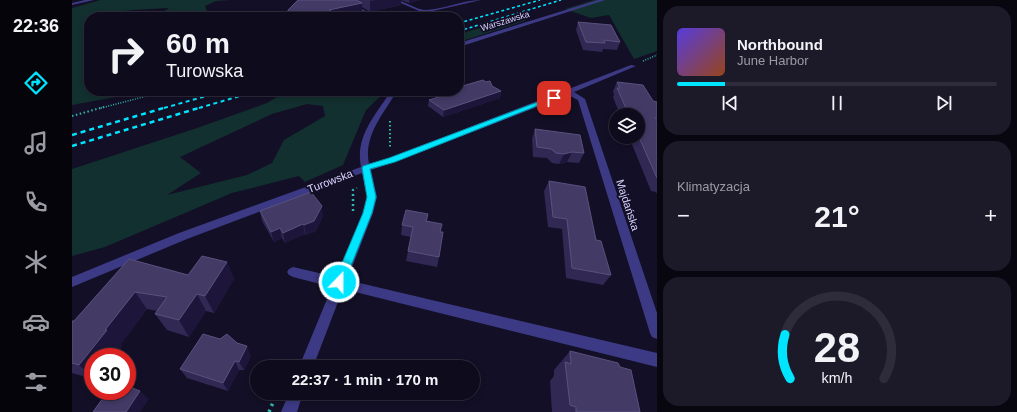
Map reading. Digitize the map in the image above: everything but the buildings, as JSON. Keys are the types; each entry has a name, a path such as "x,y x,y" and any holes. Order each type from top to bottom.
{"street":[{"path":"73,5 92,0"},
{"path":"342,0 365,12"},
{"path":"396,0 425,12 480,0"},
{"name":"Warszawska","path":"464,43 603,0"},
{"name":"Turowska","path":"72,282 183,236 366,168 392,160 633,66"},
{"name":"Majdańska","path":"568,92 581,99 657,333"},
{"path":"309,360 368,213 372,197 363,155 364,144 368,132 391,96"},
{"path":"293,272 657,360"},
{"path":"289,412 293,400"}],"path":[{"path":"72,116 147,96"},
{"path":"390,118 389,136 392,160"},
{"path":"269,412 274,400"}],"green space":[{"path":"100,0 233,0 216,1 205,6 207,11 205,12 163,12 169,8 117,12 84,12 84,96 122,96 72,105 72,8"},
{"path":"594,0 657,0 657,51 634,59 609,15 591,18 565,9"},
{"path":"527,17 525,21 464,40 464,33 512,19"},
{"path":"279,96 381,96 366,110 343,165 305,182 299,176 232,193 105,247 72,256 72,169 197,128 267,103","holes":["307,104 323,106 325,116 284,140 272,163 247,175 167,195 201,173 180,157 272,114"]}],"railway":[{"path":"464,22 540,0"},
{"path":"464,29 561,0"},
{"path":"164,108 206,96"},
{"path":"199,108 240,96"},
{"path":"72,135 167,107"},
{"path":"72,146 202,107"}],"route":[{"path":"339,282 368,213 372,197 366,168 392,160 554,98"}]}
